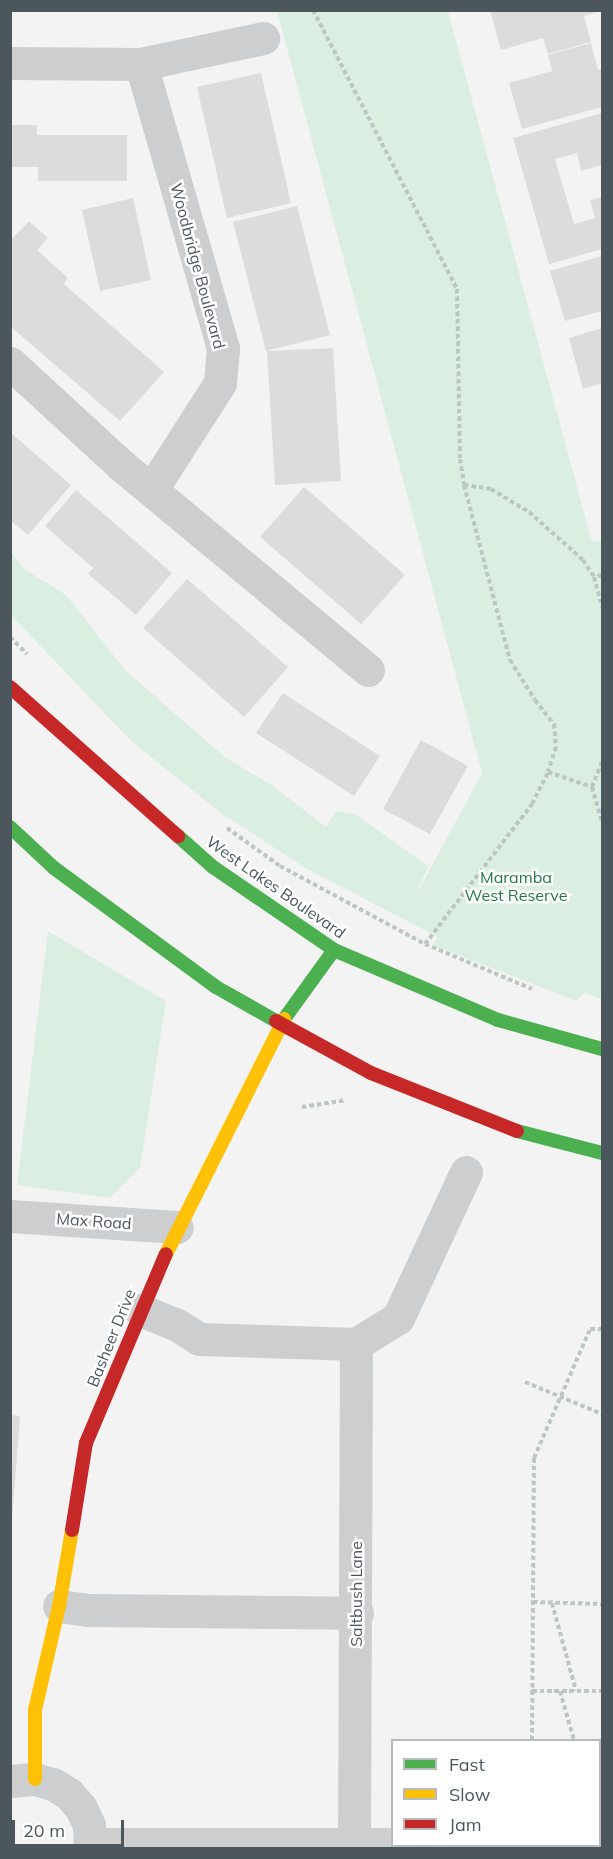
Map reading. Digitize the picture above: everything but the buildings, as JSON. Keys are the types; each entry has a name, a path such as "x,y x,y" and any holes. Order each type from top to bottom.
{"main road":[{"name":"West Lakes Boulevard","path":"10,687 213,867 334,950 498,1020 603,1049"},
{"path":"10,827 54,868 216,987 371,1073 496,1124 603,1153"},
{"name":"Basheer Drive","path":"23,1780 35,1710 59,1606 86,1443 140,1310 177,1227 282,1023 334,950"}],"street":[{"path":"10,63 141,64 263,38"},
{"name":"Woodbridge Boulevard","path":"141,64 223,348 220,383 152,489"},
{"path":"10,363 121,465 368,670"},
{"path":"140,1310 177,1325 200,1339 356,1344 398,1318 466,1172"},
{"name":"Max Road","path":"10,1216 177,1227"},
{"name":"Saltbush Lane","path":"354,1844 357,1613 356,1344"},
{"path":"59,1606 89,1610 357,1613"},
{"path":"23,1780 53,1784 69,1794 81,1808 89,1825 91,1846 391,1844"}],"path":[{"path":"313,10 457,289 460,459 464,485 510,660 535,700 554,724 556,747 548,772 532,804 425,944"},
{"path":"464,485 491,489 529,512 583,560 594,578 603,607"},
{"path":"594,578 603,575"},
{"path":"10,637 33,661"},
{"path":"603,762 592,788 603,822"},
{"path":"548,772 592,788"},
{"path":"222,825 280,866 425,944 542,994"},
{"path":"532,1739 534,1458 590,1329 603,1329"},
{"path":"525,1382 603,1414"},
{"path":"533,1602 603,1604"},
{"path":"552,1603 576,1691"},
{"path":"532,1691 603,1691"},
{"path":"560,1691 574,1739"}],"green space":[{"name":"Maramba West Reserve","path":"277,11 448,11 592,542 602,540 602,999 584,993 576,1001 433,945 438,937 307,869 221,813 131,741 11,615 11,552 23,568 66,595 126,671 226,758 273,786 326,827 336,811 355,814 428,866 417,893 482,773"},
{"path":"48,931 166,1001 140,1168 110,1198 17,1185"}],"traffic: fast":[{"path":"10,827 54,868 216,987 276,1021"},
{"path":"178,836 213,867 334,950 498,1020 602,1049"},
{"path":"284,1019 334,950"},
{"path":"517,1131 602,1153"}],"traffic: slow":[{"path":"166,1254 284,1019"},
{"path":"35,1779 35,1710 59,1606 72,1530"}],"traffic: jam":[{"path":"10,687 178,836"},
{"path":"276,1021 371,1073 517,1131"},
{"path":"72,1530 86,1443 166,1254"}]}
